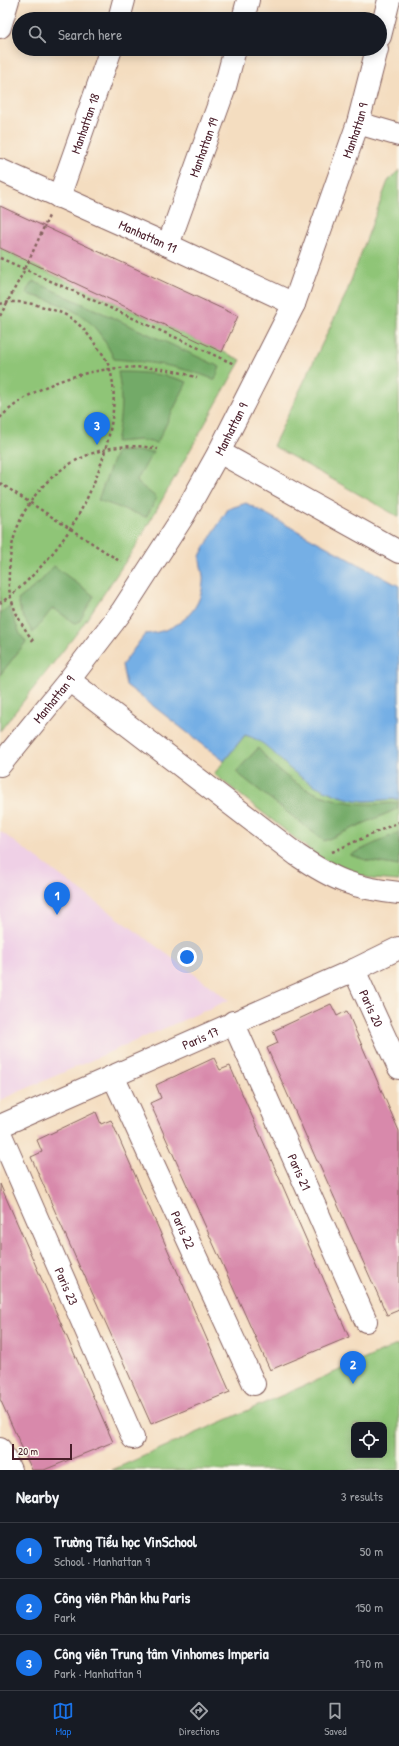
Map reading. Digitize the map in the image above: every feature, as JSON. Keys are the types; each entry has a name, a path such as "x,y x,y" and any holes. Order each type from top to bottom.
{"main road":[{"path":"0,27 8,0"},
{"path":"121,12 124,0"},
{"path":"245,12 248,0"},
{"path":"386,12 389,0"},
{"name":"Manhattan 18","path":"54,206 108,56"},
{"name":"Manhattan 19","path":"168,245 225,88 233,56"},
{"name":"Manhattan 9","path":"0,765 69,680 122,611 184,515 219,452 294,304 358,123 375,56"},
{"path":"358,123 399,135"},
{"name":"Manhattan 11","path":"0,170 54,206 168,245 294,304"},
{"path":"219,452 399,552"},
{"path":"69,680 297,855 322,872 345,883 372,890 399,893"},
{"name":"Paris 17","path":"0,1126 354,970 399,948"},
{"name":"Paris 20","path":"354,970 399,1068"},
{"name":"Paris 21","path":"234,1022 366,1321"},
{"name":"Paris 22","path":"113,1076 254,1384"},
{"name":"Paris 23","path":"0,1133 133,1438"},
{"path":"0,1448 10,1470"}],"path":[{"path":"0,316 25,269 54,206"},
{"path":"0,258 234,364"},
{"path":"0,304 7,302 42,306 66,315 85,330 101,351 110,369 113,386 114,412 105,448 90,494 70,529 11,597 0,604"},
{"path":"0,418 23,400 62,380 86,373 110,369 152,368 182,372 197,378"},
{"path":"33,641 19,621 8,582 15,532 22,515 46,481 62,468 82,457 105,448 133,445 158,449"},
{"path":"0,483 121,562"},
{"path":"331,853 399,822"}],"shaded area":[{"path":"0,831 229,1000 0,1100"}],"green space":[{"path":"399,170 399,517 273,446 346,294 388,181"},
{"path":"0,248 41,269 241,360 136,546 80,629 0,731"},
{"path":"33,281 220,367 215,380 191,371 166,365 114,359 98,332 90,322 80,314 57,303 27,294 27,290"},
{"path":"118,372 153,374 187,382 157,443 139,440 116,442 121,407"},
{"path":"116,452 153,452 137,480 138,483 157,498 146,517 98,500"},
{"path":"54,566 94,596 79,622 74,623 56,610 52,609 33,633 21,613 18,600 40,582"},
{"path":"9,607 20,634 26,642 0,675 0,613"},
{"path":"245,735 254,737 264,743 293,771 364,801 399,799 399,881 373,879 347,872 320,858 214,774"},
{"path":"258,748 280,771 292,781 306,789 336,800 352,803 383,804 399,802 397,809 324,841 236,772"},
{"path":"399,832 399,866 369,861 350,855"},
{"path":"399,1344 399,1470 112,1470"}],"water":[{"path":"246,503 399,586 399,799 369,801 355,800 345,798 325,790 305,780 289,768 264,744 245,735 224,761 126,685 122,665 145,634 176,625 192,612 201,593 203,582 200,559 201,554 228,509"}],"building":[{"path":"0,206 238,316 222,352 0,248"},
{"path":"331,1004 337,1016 347,1011 399,1131 399,1310 387,1315 267,1048 278,1043 273,1031"},
{"path":"214,1058 220,1070 230,1066 349,1337 270,1370 150,1103 161,1098 156,1085"},
{"path":"96,1112 101,1124 111,1120 230,1392 151,1424 31,1157 42,1152 37,1140"},
{"path":"0,1184 113,1442 44,1470 32,1470 0,1399"}],"place":[{"name":"Công viên Trung tâm Vinhomes Imperia","path":"97,445"},
{"name":"Trường Tiểu học VinSchool","path":"57,915"},
{"name":"Công viên Phân khu Paris","path":"353,1384"}]}
